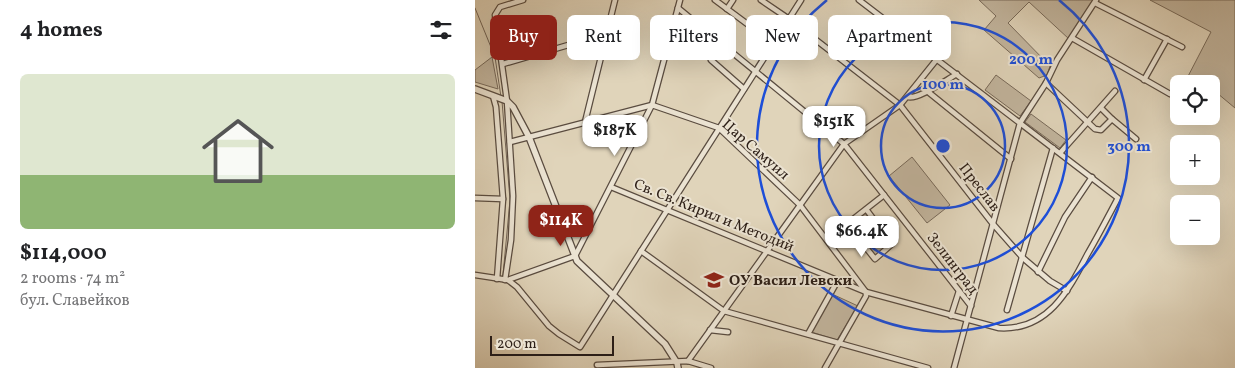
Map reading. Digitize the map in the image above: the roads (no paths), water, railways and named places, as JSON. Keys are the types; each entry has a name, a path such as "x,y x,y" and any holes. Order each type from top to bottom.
{"street":[{"path":"506,280 513,201 510,142 500,99 503,64 495,22 497,10 505,4 523,0"},
{"path":"611,15 615,0"},
{"path":"506,280 575,256 652,105 680,0"},
{"path":"715,0 746,23"},
{"path":"727,9 733,0"},
{"name":"Преслав","path":"761,0 783,15"},
{"path":"792,15 801,0"},
{"path":"859,0 879,15"},
{"path":"954,368 1020,123 1047,83 1054,65 1095,1 1182,47"},
{"name":"Зелинград","path":"678,8 844,144 971,306"},
{"path":"1072,38 1170,94"},
{"path":"1144,80 1167,39"},
{"name":"Преслав","path":"818,41 900,105 993,224 1023,258 1038,272 1067,291"},
{"path":"503,64 567,45"},
{"path":"585,122 600,60"},
{"path":"711,60 744,89"},
{"path":"475,275 506,280 517,287 549,326 580,347 762,60"},
{"path":"597,366 677,365 688,361 844,144 900,105 936,60"},
{"path":"938,60 1092,177 1065,217 1038,272"},
{"path":"908,97 912,98 927,91 957,74"},
{"path":"1047,83 1098,131 1112,119"},
{"path":"475,89 500,99 513,107 529,137 575,256 581,265 665,344 677,365"},
{"path":"927,91 1011,159"},
{"path":"1060,153 1115,91"},
{"path":"497,278 503,199 496,107 500,99"},
{"path":"510,142 652,105"},
{"name":"Цар Самуил","path":"652,105 719,128 800,205 866,292"},
{"path":"1101,108 1135,139"},
{"path":"1007,310 1053,148"},
{"name":"Св. Св. Кирил и Методий","path":"611,187 866,292 999,328 1020,327 1041,318 1051,310 1067,291 1119,198 1092,177"},
{"path":"827,240 883,195"},
{"path":"475,205 476,198 503,199"},
{"path":"847,224 875,259 893,244 865,209"},
{"path":"641,251 724,311 928,368"},
{"path":"808,334 838,280"},
{"path":"951,316 959,291"},
{"path":"825,368 866,296 866,292"},
{"path":"710,330 728,332"},
{"path":"688,361 711,368"}],"waterway":[{"path":"475,8 495,57 501,97"},
{"path":"502,101 510,200 503,275"}],"place":[{"name":"ОУ Васил Левски","path":"714,280"}]}
